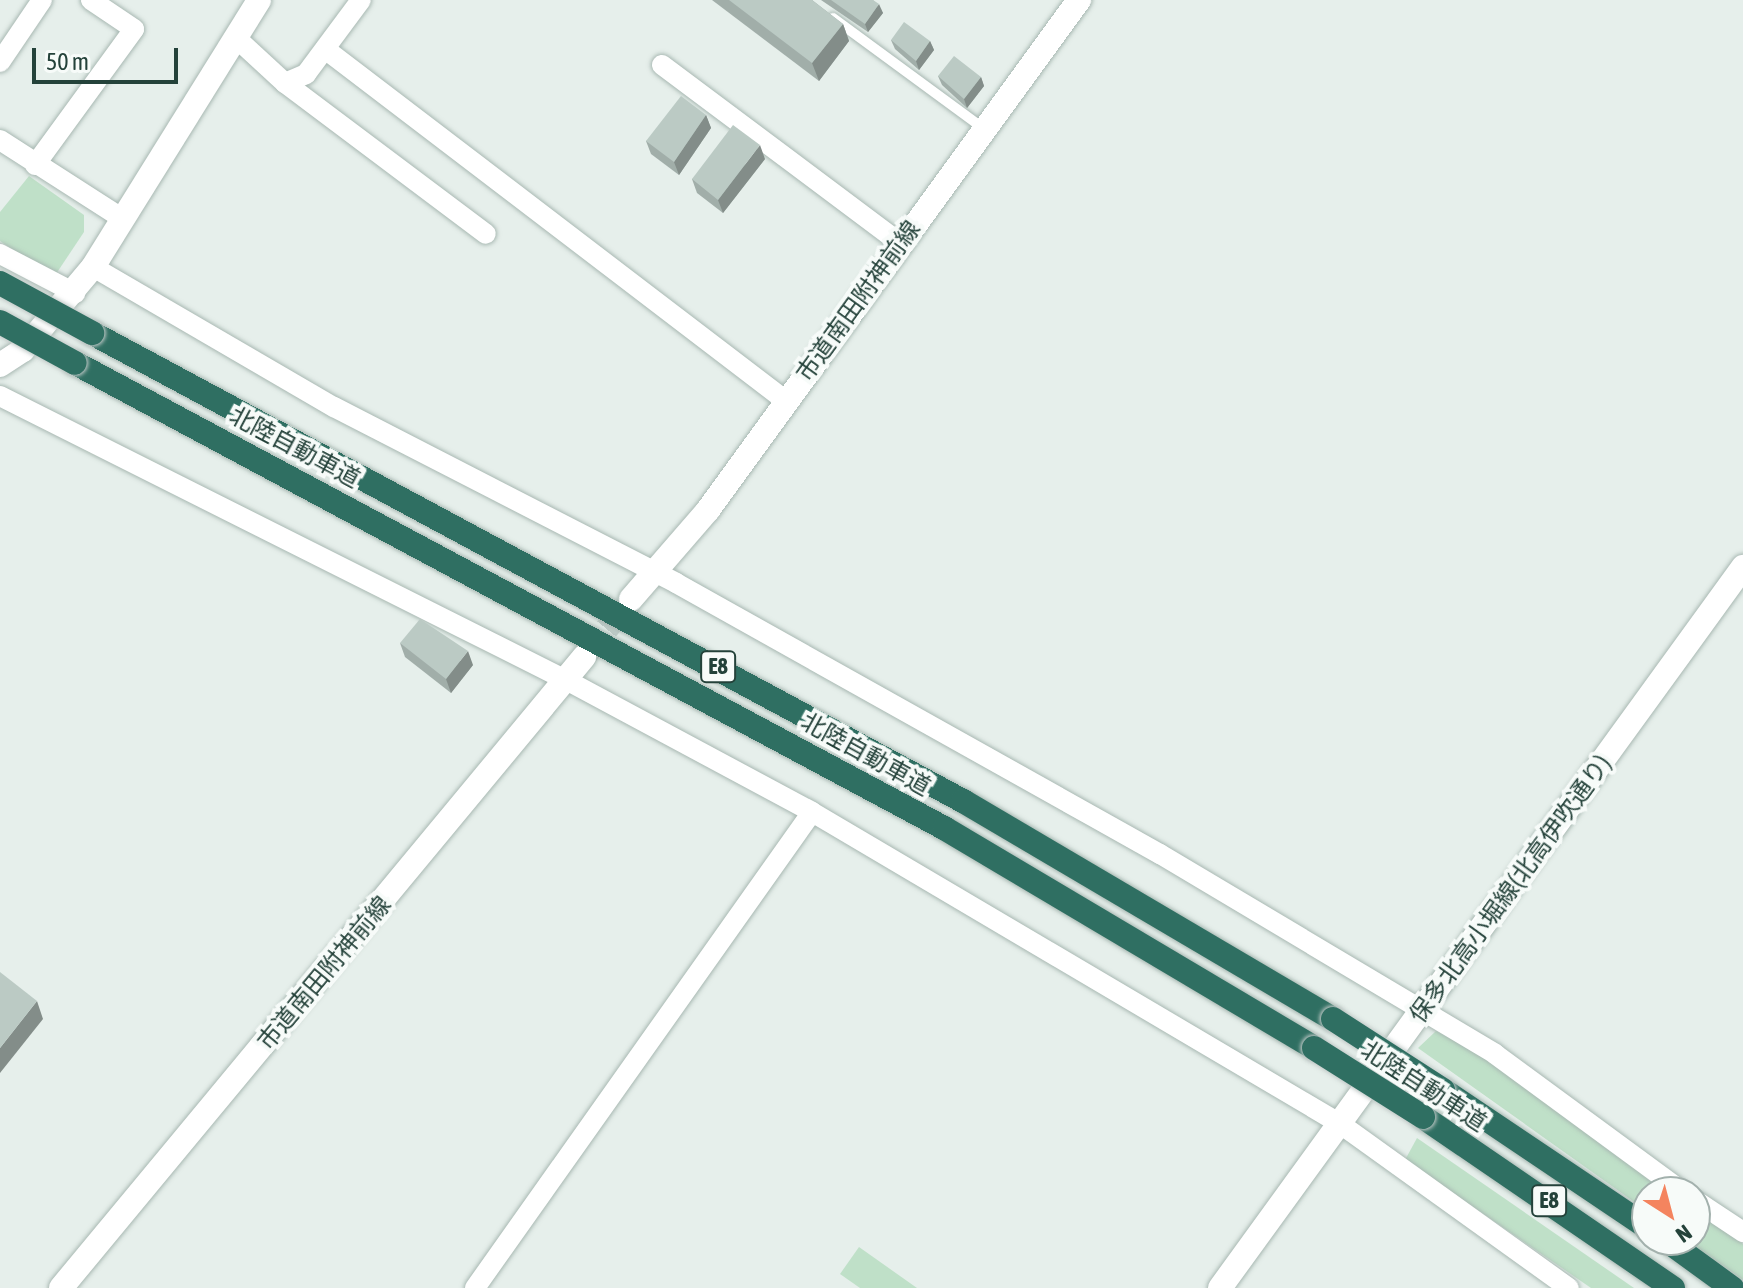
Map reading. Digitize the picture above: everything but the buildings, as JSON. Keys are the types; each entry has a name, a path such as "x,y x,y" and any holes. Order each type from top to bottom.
{"highway":[{"name":"北陸自動車道","path":"0,283 949,793 1333,1019 1631,1216"},
{"name":"北陸自動車道","path":"0,322 944,828 1314,1048 1423,1117 1673,1288"},
{"path":"1688,1256 1732,1288"}],"street":[{"path":"0,62 42,0"},
{"path":"35,165 134,29 91,0"},
{"path":"285,83 306,74 361,0"},
{"name":"市道南田附神前線","path":"631,599 708,510 1079,0"},
{"path":"0,365 23,350 75,293 255,1"},
{"path":"235,37 285,83 486,234"},
{"path":"325,49 786,401"},
{"path":"662,65 900,243"},
{"path":"0,140 123,219"},
{"path":"0,254 75,293"},
{"path":"93,267 334,407 654,572 984,753 1314,944 1420,1012 1495,1054 1661,1176"},
{"path":"0,396 568,681 812,812 1339,1123 1569,1288"},
{"name":"保多北高小堀線(北高伊吹通り)","path":"1220,1288 1743,567"},
{"name":"市道南田附神前線","path":"61,1288 568,681 584,657"},
{"path":"475,1288 812,812"},
{"path":"1711,1211 1743,1232"}],"lane":[{"path":"821,9 983,128"}],"green space":[{"path":"29,176 84,215 84,232 54,277 0,241 0,212"},
{"path":"1436,1031 1498,1061 1652,1176 1631,1176 1631,1200 1418,1048"},
{"path":"1417,1138 1634,1288 1591,1288 1405,1160"},
{"path":"1711,1220 1743,1244 1743,1280 1709,1256"},
{"path":"859,1247 917,1288 860,1288 840,1274"}],"tunnel":[{"path":"584,657 630,600"}]}
